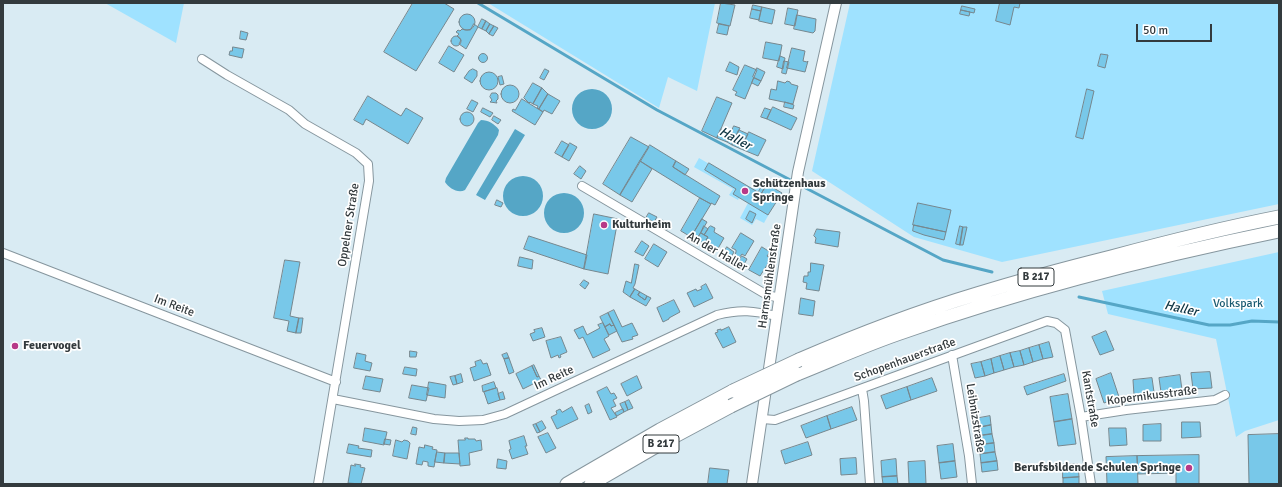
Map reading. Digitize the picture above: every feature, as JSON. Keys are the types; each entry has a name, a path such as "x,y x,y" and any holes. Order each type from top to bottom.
{"highway":[{"name":"B 217","path":"567,484 660,430 733,391 845,340 977,294 1060,270 1179,239 1279,217"},
{"name":"B 217","path":"591,484 660,444 731,406 797,374 902,332 980,306 1064,282 1174,254 1279,231"}],"street":[{"name":"Harmsmühlenstraße","path":"752,484 778,316 798,172 836,3"},
{"name":"Oppelner Straße","path":"202,59 226,75 289,110 305,124 356,153 368,164 369,181 318,484"},
{"name":"An der Haller","path":"582,186 767,295 780,298"},
{"name":"Im Reite","path":"3,253 336,382"},
{"name":"Im Reite","path":"333,399 434,419 459,421 483,420 505,414 717,315 734,311 754,311 778,316"},
{"name":"Schopenhauerstraße","path":"762,419 775,420 1047,321 1056,323"},
{"name":"Kantstraße","path":"1056,323 1065,330 1081,417 1091,484"},
{"name":"Leibnizstraße","path":"952,355 969,456 972,484"},
{"path":"862,389 870,484"},
{"name":"Kopernikusstraße","path":"1081,417 1126,410 1215,400 1225,395"}],"green space":[{"path":"105,3 184,3 176,43"},
{"path":"488,3 715,3 697,91 668,77 659,108"},
{"path":"850,3 1279,3 1279,204 1002,262 914,237 812,171"},
{"path":"699,158 752,189 757,180 771,188 759,208 769,214 764,223 756,219 752,225 740,218 748,203 729,195 733,189 694,167"},
{"name":"Volkspark","path":"1279,252 1279,420 1245,431 1236,437 1216,339 1108,314 1102,291"}],"shaded area":[{"path":"592,89 603,92 609,98 612,109 609,120 603,126 592,129 581,126 575,120 572,109 575,98 581,92"},
{"path":"481,120 489,122 495,126 499,130 498,135 465,190 457,191 445,182 446,178"},
{"path":"515,129 525,135 485,200 476,195"},
{"path":"523,176 531,178 537,182 541,188 543,196 541,204 537,210 531,214 523,216 515,214 509,210 505,204 503,196 505,188 509,182 515,178"},
{"path":"564,193 572,195 578,199 582,205 584,213 582,221 578,227 572,231 564,233 556,231 550,227 546,221 544,213 546,205 550,199 556,195"}],"building":[{"path":"413,3 444,3 454,9 416,71 384,52"},
{"path":"721,3 735,5 730,26 717,23"},
{"path":"1000,3 1020,3 1019,8 1014,7 1010,25 996,21"},
{"path":"753,5 762,7 761,11 752,9"},
{"path":"962,6 975,9 974,13 961,10"},
{"path":"762,7 775,10 772,24 759,21"},
{"path":"788,8 798,10 795,26 785,24"},
{"path":"752,9 761,11 759,20 750,18"},
{"path":"961,10 970,12 969,16 960,14"},
{"path":"467,14 473,16 475,22 473,28 467,30 461,28 459,22 461,16"},
{"path":"797,15 816,19 815,31 813,33 794,29"},
{"path":"482,19 486,21 482,29 478,27"},
{"path":"486,21 490,24 486,31 482,29"},
{"path":"474,24 478,27 466,49 459,44 461,40 457,36 459,34 456,32 462,29 470,30"},
{"path":"490,24 494,26 489,34 486,31"},
{"path":"719,24 729,26 727,35 717,33"},
{"path":"494,26 498,28 493,36 489,34"},
{"path":"241,31 248,33 246,40 240,39"},
{"path":"454,36 458,36 460,37 460,45 454,46 451,43 451,39"},
{"path":"766,42 782,45 779,61 763,58"},
{"path":"449,46 464,55 454,72 439,63"},
{"path":"233,47 244,49 242,58 229,55"},
{"path":"792,48 805,51 803,61 808,61 805,72 787,68"},
{"path":"481,54 485,54 487,58 485,62 481,62 479,60 479,56"},
{"path":"1101,54 1108,55 1105,68 1098,66"},
{"path":"780,56 785,58 783,69 777,67"},
{"path":"784,61 789,62 786,74 782,73"},
{"path":"730,62 739,67 737,75 726,71"},
{"path":"745,65 757,70 745,99 735,95 737,92 733,90"},
{"path":"757,68 765,72 761,81 753,77"},
{"path":"473,69 477,71 477,76 472,83 464,78 469,71"},
{"path":"545,69 549,71 544,80 540,78"},
{"path":"489,72 495,75 498,81 495,87 489,90 483,87 480,81 483,75"},
{"path":"502,76 504,84 500,85 498,77"},
{"path":"754,78 761,81 758,86 752,83"},
{"path":"778,81 785,83 787,81 798,86 793,104 769,99 771,89 776,90"},
{"path":"533,83 542,88 533,104 530,102 529,103 524,98"},
{"path":"510,85 516,88 519,94 516,100 510,103 504,100 501,94 504,88"},
{"path":"542,88 548,94 539,109 537,108 538,106 533,104"},
{"path":"1087,89 1094,91 1083,139 1076,137"},
{"path":"492,93 496,93 498,95 498,99 496,101 497,103 490,102 492,100 490,97"},
{"path":"548,94 560,101 552,114 544,110 543,112 539,109"},
{"path":"368,96 401,116 406,108 423,118 408,144 366,119 363,125 354,120"},
{"path":"717,97 732,103 717,138 702,131"},
{"path":"522,99 543,112 535,125 512,111 513,109 515,110"},
{"path":"472,100 478,103 473,112 467,109"},
{"path":"785,102 794,105 793,109 784,107"},
{"path":"773,107 797,118 791,130 767,119"},
{"path":"483,108 493,113 490,117 481,112"},
{"path":"765,108 771,110 767,119 761,117"},
{"path":"464,112 470,112 474,116 474,122 470,126 464,126 460,122 460,116"},
{"path":"494,116 501,120 498,124 492,120"},
{"path":"734,126 740,128 732,145 727,142"},
{"path":"721,129 731,133 727,142 717,138"},
{"path":"739,130 748,134 741,149 732,145"},
{"path":"749,132 766,140 758,156 741,149"},
{"path":"631,137 649,147 620,195 603,184"},
{"path":"562,141 569,145 562,157 555,153"},
{"path":"570,143 577,147 569,161 562,157"},
{"path":"650,145 676,161 673,167 720,196 715,205 700,198 640,161"},
{"path":"640,161 652,169 632,202 620,195"},
{"path":"676,161 689,169 685,175 673,167"},
{"name":"Schützenhaus Springe","path":"709,163 761,194 767,184 782,193 768,215 733,194 736,189 705,170"},
{"path":"580,166 586,171 581,179 574,174"},
{"path":"764,183 767,184 761,194 758,193"},
{"path":"700,198 711,204 691,237 681,231"},
{"path":"497,200 503,203 501,207 495,205"},
{"path":"918,203 951,210 946,232 913,225"},
{"path":"750,211 756,214 752,223 746,219"},
{"path":"649,213 657,217 654,222 646,218"},
{"path":"594,214 618,219 608,274 584,269"},
{"path":"702,219 707,222 697,239 692,236"},
{"path":"662,220 670,225 667,230 659,225"},
{"path":"914,225 946,232 944,240 913,231"},
{"path":"704,226 708,229 704,235 701,233"},
{"path":"711,226 715,228 714,232 724,238 716,252 706,246 708,242 706,240 708,237 704,235"},
{"path":"960,226 963,227 960,245 956,244"},
{"path":"963,227 967,227 963,245 960,245"},
{"path":"817,229 840,232 838,247 815,243 816,238 814,236"},
{"path":"701,233 708,237 706,240 708,242 706,245 697,239"},
{"path":"741,233 754,241 745,256 742,254 738,259 734,257 736,250 732,248"},
{"path":"529,236 587,255 584,269 524,249"},
{"path":"642,241 649,246 643,256 635,252"},
{"path":"654,244 667,252 658,267 645,259"},
{"path":"727,247 734,252 730,259 723,254"},
{"path":"762,247 770,252 767,256 771,259 760,276 749,270"},
{"path":"742,256 747,259 743,266 738,263"},
{"path":"520,257 533,260 532,269 518,266"},
{"path":"285,260 300,262 290,316 299,318 296,333 287,331 289,321 274,318"},
{"path":"811,263 824,265 819,291 806,289 807,283 803,282 804,276 808,276 808,272 810,272"},
{"path":"635,264 639,265 633,288 635,289 630,297 623,292 626,281 631,283"},
{"path":"584,280 589,283 585,289 580,285"},
{"path":"706,284 713,298 694,307 687,293 696,289 697,291 702,289 701,287"},
{"path":"635,289 640,292 638,295 645,300 647,296 651,298 646,306 630,297"},
{"path":"640,292 647,296 645,300 638,295"},
{"path":"801,298 815,301 813,316 799,314"},
{"path":"674,300 680,312 663,322 657,308"},
{"path":"614,310 622,327 632,323 638,335 632,337 633,339 622,342 608,313"},
{"path":"608,313 614,325 611,326 610,324 605,327 600,317"},
{"path":"299,318 303,318 301,333 296,333"},
{"path":"603,323 609,336 604,339 610,350 593,358 583,337 579,339 574,330 583,326 587,335 600,328 598,325"},
{"path":"610,324 611,326 614,325 617,331 609,335 605,327"},
{"path":"729,327 736,342 723,348 715,333 718,332 717,330"},
{"path":"542,328 545,337 533,341 530,334 535,332 534,330"},
{"path":"1106,331 1114,350 1100,355 1092,337"},
{"path":"561,337 567,352 560,355 561,357 559,358 558,355 551,358 546,341"},
{"path":"1049,342 1053,357 1043,359 1039,345"},
{"path":"1039,345 1043,359 1033,362 1029,348"},
{"path":"1029,348 1033,362 1024,365 1020,351"},
{"path":"410,351 417,352 416,357 410,357"},
{"path":"1020,351 1024,365 1014,367 1010,353"},
{"path":"357,353 366,355 365,361 372,363 370,371 354,368"},
{"path":"507,353 509,358 504,359 502,355"},
{"path":"1010,353 1014,367 1004,370 1000,356"},
{"path":"1000,356 1004,370 994,373 991,359"},
{"path":"509,358 514,372 509,374 504,359"},
{"path":"991,359 994,373 985,376 981,362"},
{"path":"481,360 483,364 487,363 491,375 474,381 470,368 476,366 475,362"},
{"path":"981,362 985,376 975,378 971,364"},
{"path":"534,365 539,376 537,377 532,366"},
{"path":"532,366 537,377 539,376 541,380 523,389 516,374"},
{"path":"405,367 417,369 416,376 403,374"},
{"path":"1210,372 1212,388 1193,389 1191,373"},
{"path":"1111,373 1119,397 1104,403 1096,379"},
{"path":"461,374 463,382 457,384 455,376"},
{"path":"1064,374 1066,381 1027,395 1024,387"},
{"path":"1180,375 1182,390 1161,392 1159,378"},
{"path":"366,376 383,379 380,392 363,389"},
{"path":"455,376 457,384 453,385 450,377"},
{"path":"637,376 642,388 627,396 621,384"},
{"path":"932,378 937,391 911,400 907,387"},
{"path":"1152,378 1154,392 1134,395 1133,380"},
{"path":"429,382 446,385 445,398 427,395"},
{"path":"494,382 496,388 483,392 482,386"},
{"path":"412,385 429,388 426,401 409,398"},
{"path":"607,387 611,394 614,393 617,398 613,400 616,406 611,408 617,417 610,420 597,392"},
{"path":"907,387 911,400 886,409 881,396"},
{"path":"497,388 500,400 488,404 484,392"},
{"path":"503,392 505,399 500,400 498,394"},
{"path":"1068,394 1072,419 1054,422 1050,397"},
{"path":"629,400 633,408 628,410 625,402"},
{"path":"625,402 628,410 624,412 620,404"},
{"path":"589,404 592,412 588,414 585,406"},
{"path":"572,407 578,419 557,429 551,417 557,414 556,411 560,409 562,412"},
{"path":"852,407 857,420 831,429 827,416"},
{"path":"623,409 624,412 617,416 615,413"},
{"path":"827,416 831,429 806,438 801,426"},
{"path":"990,416 991,425 976,428 974,419"},
{"path":"1072,419 1076,444 1058,446 1054,422"},
{"path":"542,421 546,428 540,432 536,424"},
{"path":"1182,422 1200,422 1201,437 1182,438"},
{"path":"536,424 540,432 537,433 533,425"},
{"path":"1161,424 1161,441 1143,441 1143,425"},
{"path":"991,425 992,434 977,436 976,428"},
{"path":"413,427 417,428 416,435 411,434"},
{"path":"365,428 387,432 384,445 363,441"},
{"path":"1109,428 1126,428 1127,445 1110,446"},
{"path":"548,433 556,448 546,453 538,437"},
{"path":"992,434 994,443 978,445 977,436"},
{"path":"1279,434 1279,484 1249,484 1248,435"},
{"path":"524,436 528,454 512,459 509,450 511,449 509,441"},
{"path":"465,438 475,439 476,441 481,440 482,450 469,453 470,465 460,466 458,440 465,440"},
{"path":"385,439 391,440 390,445 384,444"},
{"path":"396,440 402,442 404,440 410,443 407,459 393,456"},
{"path":"808,442 812,455 785,464 781,451"},
{"path":"994,443 995,452 980,454 978,445"},
{"path":"349,444 359,446 358,448 372,450 371,457 347,453"},
{"path":"953,444 955,461 939,463 937,446"},
{"path":"425,445 433,447 432,449 437,450 434,467 428,466 428,462 423,461 422,465 416,464 419,447 424,448"},
{"path":"437,452 445,453 444,463 435,462"},
{"path":"995,452 997,461 981,463 980,454"},
{"path":"445,453 459,453 460,464 444,463"},
{"path":"1199,455 1199,484 1176,484 1176,473 1138,474 1137,456"},
{"path":"1137,456 1138,484 1107,484 1106,457"},
{"path":"856,458 857,474 841,475 840,459"},
{"path":"498,459 507,461 506,469 497,468"},
{"path":"896,459 897,476 882,477 881,461"},
{"path":"925,461 926,484 909,484 908,462"},
{"path":"955,461 957,477 941,479 939,463"},
{"path":"997,461 998,470 982,472 981,463"},
{"path":"355,464 361,465 360,467 365,468 361,484 348,483 351,465 355,466"},
{"path":"1063,464 1078,464 1079,477 1063,478"},
{"path":"710,468 729,470 727,484 708,484"},
{"path":"897,476 898,484 883,484 882,477"},
{"path":"1079,477 1079,484 1063,484 1063,478"}],"waterway":[{"name":"Haller","path":"478,3 657,110 943,260 992,272"},
{"name":"Haller","path":"1079,297 1209,325 1230,325 1252,321 1279,322"}],"place":[{"name":"Schützenhaus Springe","path":"745,191"},
{"name":"Kulturheim","path":"604,225"},
{"name":"Feuervogel","path":"15,346"},
{"name":"Berufsbildende Schulen Springe","path":"1189,468"}]}
